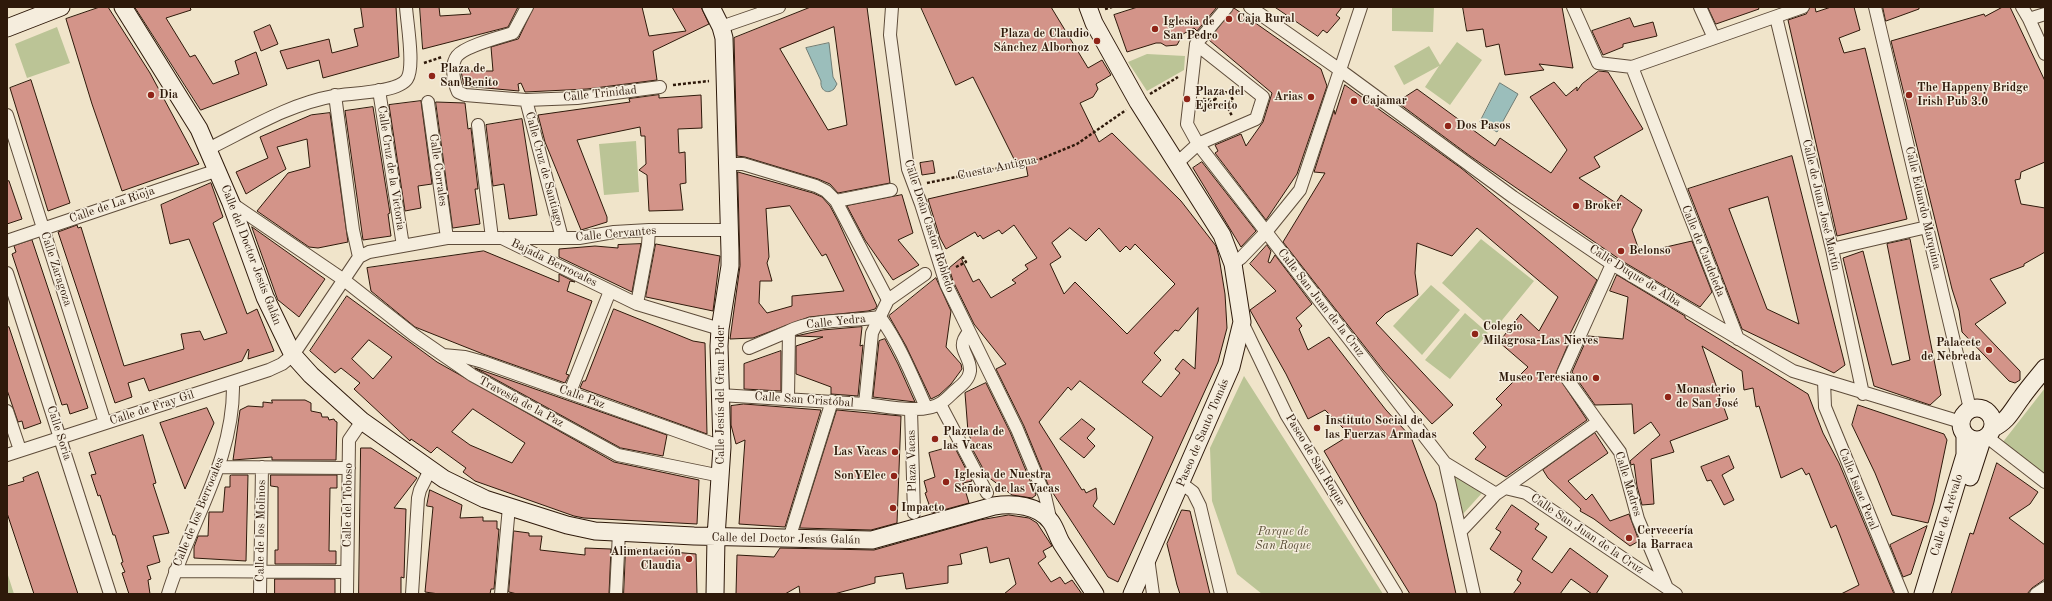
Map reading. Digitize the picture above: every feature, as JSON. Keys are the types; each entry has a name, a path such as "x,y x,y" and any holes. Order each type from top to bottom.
{"street":[{"path":"7,28 61,7"},
{"name":"Calle del Doctor Jesús Galán","path":"123,7 188,109 208,149 231,203 265,297 293,355 311,375 362,421 430,470 466,491 509,507 574,527 619,532 716,537 872,540 1009,504 1023,506 1038,512 1051,522 1060,541 1095,594"},
{"path":"208,149 309,101 398,86 407,79 411,67 406,7"},
{"path":"464,50 513,33 527,7"},
{"name":"Calle Jesús del Gran Poder","path":"711,7 721,27 724,38 726,164 730,266 720,328 722,447 716,537 715,594"},
{"path":"721,27 779,7"},
{"name":"Calle Deán Castor Robledo","path":"892,7 890,35 908,169 946,284 1031,461 1045,496 1051,522"},
{"path":"1088,7 1094,23 1138,102 1180,170 1198,144 1256,119 1263,97 1196,44"},
{"path":"1198,144 1188,124 1196,44 1227,7"},
{"name":"Calle Duque de Alba","path":"1250,7 1340,70 1513,197 1612,264 1793,371 1864,394 1965,422"},
{"path":"1573,7 1598,62 1632,68 1664,55 1803,7"},
{"path":"1700,7 1714,38"},
{"name":"Calle Eduardo Marquina","path":"1875,7 1927,226 1965,422"},
{"path":"2022,7 2045,54"},
{"path":"1233,264 1241,258 1266,232 1300,190 1340,70 1356,10"},
{"path":"2029,19 2045,14"},
{"name":"Calle de Juan José Martín","path":"1776,17 1832,249 1864,394"},
{"name":"Calle Trinidad","path":"464,50 457,56 453,65 454,84 458,92 475,96 526,100 577,98 660,87"},
{"name":"Calle de Candeleda","path":"1632,68 1738,339"},
{"name":"Calle Cruz de la Victoria","path":"379,90 404,246"},
{"path":"293,355 359,257 353,230 334,96"},
{"name":"Calle Cruz de Santiago","path":"526,100 562,238"},
{"name":"Calle Corrales","path":"428,102 447,238"},
{"name":"Calle Zaragoza","path":"7,115 105,423"},
{"path":"478,125 497,238"},
{"name":"Calle San Juan de la Cruz","path":"1198,144 1445,463 1474,594"},
{"path":"726,164 743,164 816,186 826,191 836,201 888,300"},
{"name":"Calle de La Rioja","path":"7,241 218,170"},
{"name":"Paseo de Santo Tomás","path":"1132,594 1231,367 1238,345 1242,322 1233,264 1222,235 1180,170"},
{"path":"836,201 891,190"},
{"name":"Travesía de la Paz","path":"231,203 344,280 440,355 472,375 618,455 721,476"},
{"path":"1832,249 1927,226"},
{"path":"637,304 648,245 649,230"},
{"name":"Calle Cervantes","path":"497,238 562,238 649,230 729,230"},
{"name":"Bajada Berrocales","path":"359,257 369,252 447,238 497,238 637,304 720,328"},
{"name":"Calle Madres","path":"1612,264 1563,373 1620,452 1638,519 1672,591"},
{"name":"Calle Soria","path":"7,273 110,594"},
{"path":"925,274 888,300 880,317 899,348 926,407"},
{"path":"570,392 610,291"},
{"name":"Calle Yedra","path":"749,348 803,324 859,321 880,317"},
{"name":"Calle San Cristóbal","path":"720,395 788,398 865,404 872,333 880,317"},
{"name":"Paseo de San Roque","path":"1242,322 1286,414 1396,594"},
{"path":"788,398 789,331"},
{"path":"865,404 911,410 940,404 966,380 970,373 969,363 962,347 963,338 969,332"},
{"name":"Calle de Fray Gil","path":"7,455 233,382 282,364 293,355"},
{"name":"Calle Paz","path":"440,355 465,357 483,362 722,447"},
{"path":"1987,435 1993,419 1987,411 1979,408 1965,422 1972,440 1987,435 2003,424 2012,414 2021,399 2045,368"},
{"name":"Calle Isaac Peral","path":"1824,381 1825,406 1902,594"},
{"name":"Calle de los Berrocales","path":"168,594 175,572 220,467 231,422 233,382"},
{"path":"1987,411 2021,399"},
{"path":"789,539 832,401"},
{"path":"940,404 987,493"},
{"name":"Plaza Vacas","path":"911,410 914,513"},
{"path":"7,411 20,450"},
{"name":"Calle del Toboso","path":"347,594 349,440 362,421"},
{"path":"1461,531 1501,491 1598,422"},
{"name":"Calle de Arévalo","path":"1923,594 1965,455 1965,422"},
{"path":"1987,435 2045,482"},
{"name":"Calle de Arévalo","path":"1935,594 1987,435"},
{"name":"Calle San Juan de la Cruz","path":"1445,463 1501,491 1526,493 1672,591"},
{"path":"220,467 349,468"},
{"name":"Calle de los Molinos","path":"260,594 262,467"},
{"path":"412,594 418,498 420,490 430,470"},
{"path":"1181,483 1193,492 1200,506 1221,594"},
{"path":"501,594 509,507"},
{"path":"616,594 619,532"},
{"path":"1148,558 1153,594"},
{"path":"175,572 347,572"},
{"path":"2036,594 2045,588"}],"path":[{"path":"411,67 464,50"},
{"path":"1138,102 1193,68"},
{"path":"660,87 724,79"},
{"path":"1219,91 1229,92 1233,100 1228,108 1219,108 1214,100 1219,91"},
{"name":"Cuesta Antigua","path":"914,186 1038,160 1077,144 1138,102"}],"green space":[{"path":"1392,7 1434,7 1433,32 1392,31"},
{"path":"57,27 70,63 27,78 15,44"},
{"path":"1457,42 1482,60 1450,105 1425,87 1439,66 1404,85 1394,66 1429,46 1440,65"},
{"path":"1147,54 1185,56 1184,70 1147,91 1128,62"},
{"path":"636,141 639,192 604,195 599,144"},
{"path":"1481,239 1534,281 1494,330 1442,283"},
{"path":"1431,285 1460,310 1422,355 1393,326"},
{"path":"1465,313 1488,333 1450,379 1425,360"},
{"name":"Parque de San Roque","path":"1244,376 1383,594 1262,594 1237,574 1212,501 1210,448"},
{"path":"2045,388 2045,483 1999,447"},
{"path":"1454,473 1482,493 1463,514"},
{"path":"7,572 14,594 7,594"}],"water":[{"path":"829,43 833,77 837,84 834,89 829,92 824,91 806,48"},
{"path":"1500,83 1518,94 1497,132 1480,122"}],"building":[{"path":"100,7 108,7 150,73 199,164 122,191 92,104 66,19"},
{"path":"135,7 190,7 191,10 166,18 190,57 195,55 213,84 239,74 235,61 256,52 267,85 201,110"},
{"path":"361,7 396,7 399,57 323,78 319,60 287,69 280,51 329,39 332,53 358,46 354,29 363,27"},
{"path":"420,7 439,7 440,16 471,14 468,7 518,7 508,27 423,49"},
{"path":"534,7 642,7 649,36 686,31 672,7 701,7 709,24 653,51 657,80 587,89 525,92 521,83 518,84 519,91 464,86 461,71 493,71 491,47 518,39"},
{"path":"811,7 867,7 890,183 838,193 830,184 818,179 745,157 737,156 734,38","holes":["834,27 847,125 828,130 780,49"]},
{"path":"921,7 1051,7 1088,68 1102,60 1111,75 1096,84 1098,89 1093,97 1080,103 1099,142 1112,133 1181,201 1216,246 1225,294 1227,328 1218,362 1118,582 1108,577 1049,487 1024,426 996,369 1006,364 974,324 953,281 949,268 961,258 973,282 979,279 991,298 1016,283 1012,280 1028,269 1025,265 1037,258 1014,225 1002,234 999,230 983,239 980,235 978,237 975,232 946,249 940,238 928,199 1028,176 1025,160 1015,161 973,77 956,85","holes":["1070,228 1086,241 1099,228 1120,252 1126,246 1130,250 1135,244 1175,284 1127,334 1075,282 1064,294 1050,264 1061,257 1052,243","1198,308 1195,369 1183,359 1175,369 1180,373 1161,397 1142,382 1161,360 1154,353 1175,330 1178,331","1080,381 1153,437 1114,525 1093,506 1097,499 1096,488 1086,493 1084,489 1082,490 1039,422 1068,387 1071,390"]},
{"name":"Iglesia de San Pedro","path":"1138,7 1217,7 1197,31 1194,28 1183,34 1177,45 1166,46 1161,43 1156,43 1127,52 1114,15"},
{"path":"1275,7 1342,7 1336,15 1340,18 1327,33 1323,30 1318,36"},
{"path":"1463,7 1562,7 1573,68 1539,64 1544,70 1505,75 1499,44 1486,47 1483,29 1467,31"},
{"path":"1708,7 1758,7 1759,9 1716,24"},
{"path":"1810,7 1815,7 1816,12 1831,7 1854,7 1860,30 1839,38 1844,53 1865,48 1907,219 1837,236 1788,20 1806,14"},
{"path":"1883,7 1919,7 1919,9 1886,21"},
{"path":"2003,7 2010,7 2045,81 2045,162 2021,172 2020,179 2015,180 2021,204 2045,208 2045,252 2024,264 2024,266 1990,279 2006,303 1975,324 2020,371 2020,380 2015,383 2009,381 1962,332 1959,311 1952,289 1891,41 1984,14 1985,16"},
{"path":"1234,8 1321,69 1327,86 1297,174 1266,220 1215,153 1218,151 1215,145 1241,134 1246,146 1263,122 1272,93 1209,40"},
{"path":"1630,18 1634,27 1653,22 1657,36 1623,44 1623,47 1603,55 1592,31"},
{"path":"270,25 278,44 261,51 254,32"},
{"path":"1599,71 1608,72 1643,129 1594,157 1600,167 1579,178 1616,203 1621,195 1642,210 1632,230 1640,253 1692,241 1712,292 1700,307 1622,261 1470,156 1397,102 1417,89 1495,146 1500,138 1551,173 1567,150 1530,97 1554,82 1566,96 1577,87 1577,91 1582,84"},
{"path":"31,80 70,203 48,211 10,88"},
{"path":"1345,85 1461,168 1597,280 1570,334 1572,335 1556,373 1587,420 1506,477 1475,459 1486,447 1473,433 1502,405 1496,399 1528,367 1499,342 1521,314 1539,331 1558,297 1477,228 1452,256 1417,243 1415,273 1418,295 1386,313 1376,323 1453,405 1432,424 1383,370 1283,242 1325,173 1314,172 1334,110 1335,114"},
{"path":"659,95 659,98 701,95 702,128 678,129 679,153 685,152 686,183 680,184 683,210 649,211 647,175 639,170 646,164 645,136 641,136 640,127 577,140 607,217 607,222 581,230 545,142 538,115 630,102 629,99"},
{"path":"421,101 432,184 418,186 421,208 405,211 389,105"},
{"path":"436,102 465,103 468,129 471,128 478,189 475,189 480,224 453,228"},
{"path":"373,107 390,213 388,214 391,236 363,240 345,111"},
{"path":"330,113 348,242 318,248 309,247 257,211 288,173 310,167 307,139 277,147 286,169 246,194 236,172 268,158 260,137 311,115"},
{"path":"522,119 537,215 509,219 504,184 493,186 486,125"},
{"path":"1792,156 1845,365 1834,373 1742,329 1688,189","holes":["1768,197 1799,324 1767,309 1729,209"]},
{"path":"933,161 935,173 922,175 920,163"},
{"path":"1202,162 1256,231 1241,247 1193,168"},
{"path":"738,172 813,193 822,197 830,206 838,221 877,306 875,309 868,311 809,317 753,338 730,339 740,266","holes":["790,206 822,256 826,254 844,291 792,296 792,306 767,313 759,303 760,281 772,281 767,263 769,257 766,209"]},
{"path":"9,181 22,219 7,224 7,182"},
{"path":"211,183 223,217 213,223 247,314 257,309 274,351 248,359 248,349 242,361 149,391 144,378 128,383 132,397 115,403 58,232 77,225 78,228 81,227 124,366 184,349 181,334 200,331 204,340 227,333 189,239 170,244 161,205"},
{"path":"902,195 913,233 898,240 919,265 893,280 865,240 847,206"},
{"path":"252,227 325,279 299,317 278,300"},
{"path":"1910,239 1941,395 1930,405 1874,386 1843,258 1863,251 1892,365 1910,360 1887,244"},
{"path":"32,240 88,408 70,414 67,404 62,405 12,254 16,252 14,246"},
{"path":"641,244 632,292 559,257 559,249 595,246 618,248 618,245"},
{"path":"656,244 720,256 713,311 646,297"},
{"path":"1267,245 1271,251 1268,262 1270,263 1275,255 1312,304 1296,318 1302,326 1299,329 1308,350 1329,337 1386,410 1411,437 1436,503 1456,594 1410,594 1324,451 1350,435 1325,410 1308,419 1286,374 1250,310 1276,291 1250,264"},
{"path":"484,251 559,282 559,274 575,282 570,281 567,291 592,301 566,374 569,375 565,383 483,354 415,327 371,291 367,268"},
{"path":"1617,275 1808,394 1823,433 1839,463 1894,594 1841,594 1859,585 1836,525 1831,528 1809,473 1806,475 1802,468 1781,478 1759,406 1756,407 1753,388 1744,390 1742,371 1702,346 1728,419 1670,441 1674,452 1651,459 1654,504 1642,505 1637,486 1634,464 1631,465 1630,461 1660,435 1651,422 1634,434 1632,404 1595,405 1572,372 1588,336 1623,339 1628,297 1610,291"},
{"path":"936,278 951,311 946,347 961,364 962,369 951,384 939,395 931,399 906,346 889,316"},
{"path":"347,296 437,362 614,462 699,480 697,524 584,518 574,516 475,481 463,472 466,468 437,447 431,453 411,439 410,441 354,389 360,383 341,368 335,373 310,351","holes":["369,340 392,357 373,379 352,359","473,409 525,443 512,463 470,445 452,432"]},
{"path":"614,309 693,341 705,343 707,434 580,388 583,381 585,381"},
{"path":"9,327 41,423 24,429 22,421 18,422 7,390 7,328"},
{"path":"862,327 860,346 863,345 858,396 831,394 831,387 796,374 796,346 823,337 796,336 823,330"},
{"path":"885,339 915,402 873,397 879,341"},
{"path":"781,351 781,391 744,389 744,364"},
{"path":"475,368 667,435 663,456 621,448"},
{"path":"986,383 1010,432 1036,495 1032,498 1012,495 987,476 968,441 971,440 968,432 965,393"},
{"path":"272,400 305,400 311,403 311,411 321,413 322,417 328,417 329,420 334,419 337,422 336,460 272,460 272,457 233,460 240,410 248,406 263,407 263,402 272,403"},
{"path":"744,404 821,410 785,527 739,524 745,440 736,444 731,425 731,406"},
{"path":"1858,405 1944,434 1947,440 1928,523 1892,515 1875,473 1852,425"},
{"path":"207,408 214,423 185,489 160,423"},
{"path":"837,410 901,416 897,523 871,530 800,528"},
{"path":"1082,419 1095,429 1087,438 1095,446 1084,458 1060,439"},
{"path":"1595,433 1608,453 1568,481 1586,500 1592,494 1610,521 1629,514 1639,541 1630,546 1594,519 1580,511 1581,509 1548,478 1543,470"},
{"path":"143,435 156,483 153,484 169,533 153,536 160,562 147,566 151,579 148,580 150,594 129,594 122,573 125,572 121,563 123,562 115,535 113,535 100,495 98,496 91,475 96,474 89,453"},
{"name":"Iglesia de Nuestra Señora de las Vacas","path":"954,446 972,481 963,483 969,503 932,513 925,493 927,492 924,481 935,477 929,453"},
{"path":"361,448 371,448 417,478 394,508 406,509 404,578 401,577 401,594 359,594"},
{"path":"1729,456 1734,468 1722,475 1734,500 1724,505 1711,480 1707,481 1701,467"},
{"path":"1997,463 2038,492 2030,504 2009,518 2045,545 2045,579 2032,588 2027,594 1951,594 1970,533 1973,534"},
{"path":"38,472 78,594 34,594 7,513 7,486 24,481 23,478"},
{"path":"248,475 246,561 194,558 194,547 198,536 208,536 209,512 223,512 225,487 230,487 230,476"},
{"path":"271,475 337,475 337,488 330,488 329,551 336,551 336,564 275,564 275,550 278,550 278,487 271,486"},
{"path":"430,490 462,505 460,518 483,517 483,521 497,521 497,529 499,529 494,589 491,589 490,594 439,594 425,592 433,507 427,506"},
{"path":"1512,505 1539,524 1535,529 1547,537 1532,559 1552,573 1570,548 1608,576 1596,594 1592,594 1571,579 1560,594 1513,594 1521,583 1517,580 1522,571 1490,549 1501,532 1496,529"},
{"path":"1182,510 1190,511 1210,594 1180,594 1177,585 1167,544"},
{"path":"1009,515 1029,518 1037,523 1052,546 1043,551 1046,557 1038,563 1051,582 1060,577 1065,584 1072,580 1082,594 1004,594 1016,584 1009,558 990,563 987,547 960,554 962,564 948,566 948,583 906,589 903,573 875,577 875,583 834,594 800,594 799,586 785,594 736,594 737,555 774,557 780,548 874,550 980,520"},
{"path":"1927,526 1911,574 1903,577 1890,545"},
{"path":"514,531 529,533 529,536 542,536 540,550 585,555 585,548 611,549 609,594 517,594 509,592"},
{"path":"626,548 696,554 697,594 624,594"},
{"path":"275,579 335,579 335,594 275,594"}],"place":[{"name":"Caja Rural","path":"1229,19"},
{"name":"Iglesia de San Pedro","path":"1155,29"},
{"name":"Plaza de Claudio Sánchez Albornoz","path":"1097,41"},
{"name":"Plaza de San Benito","path":"432,76"},
{"name":"Dia","path":"151,95"},
{"name":"The Happeny Bridge Irish Pub 3.0","path":"1909,95"},
{"name":"Arias","path":"1311,97"},
{"name":"Plaza del Ejército","path":"1187,99"},
{"name":"Cajamar","path":"1354,101"},
{"name":"Dos Pasos","path":"1448,126"},
{"name":"Broker","path":"1576,206"},
{"name":"Belonso","path":"1621,251"},
{"name":"Colegio Milagrosa-Las Nieves","path":"1475,334"},
{"name":"Palacete de Nebreda","path":"1989,350"},
{"name":"Museo Teresiano","path":"1596,378"},
{"name":"Monasterio de San José","path":"1668,397"},
{"name":"Instituto Social de las Fuerzas Armadas","path":"1317,428"},
{"name":"Plazuela de las Vacas","path":"935,439"},
{"name":"Las Vacas","path":"895,452"},
{"name":"SonYElec","path":"894,476"},
{"name":"Iglesia de Nuestra Señora de las Vacas","path":"946,482"},
{"name":"Impacto","path":"893,508"},
{"name":"Cervecería la Barraca","path":"1629,538"},
{"name":"Alimentación Claudia","path":"689,559"}]}
